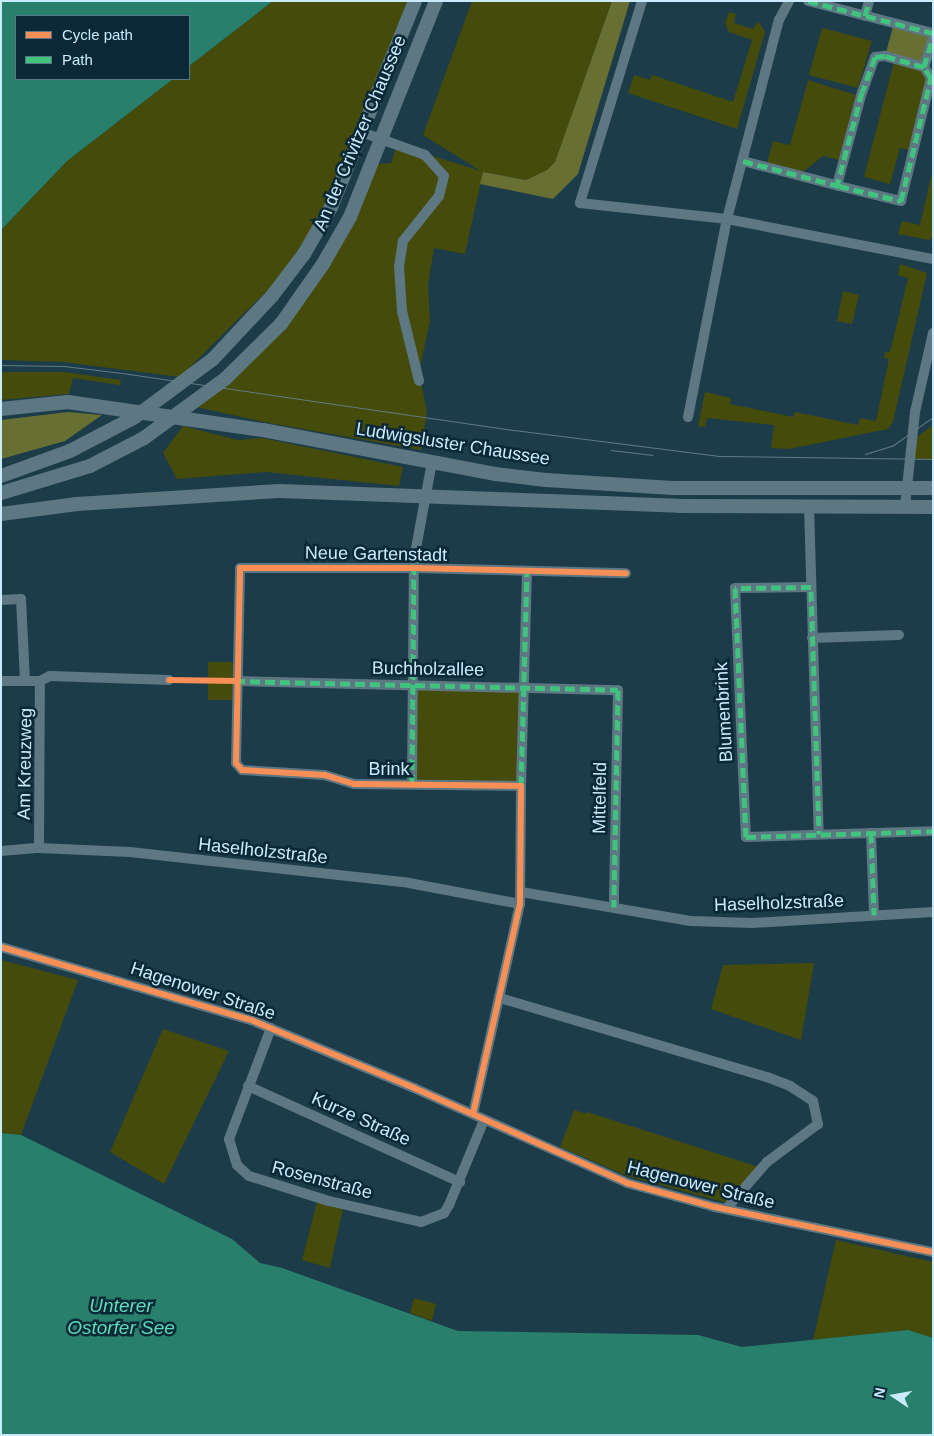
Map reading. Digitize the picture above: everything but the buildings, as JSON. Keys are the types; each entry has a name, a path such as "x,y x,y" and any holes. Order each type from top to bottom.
{"street":[{"name":"An der Crivitzer Chaussee","path":"1,476 70,451 135,417 213,359 272,296 304,254 331,207 364,133 415,1"},
{"name":"An der Crivitzer Chaussee","path":"1,493 90,466 118,453 192,406 257,351 281,324 323,264 350,217 436,1"},
{"path":"642,1 580,204 727,219 933,259"},
{"path":"688,417 727,219 780,20 789,1"},
{"path":"808,1 933,33"},
{"path":"865,16 869,1"},
{"path":"924,67 933,37"},
{"path":"743,161 837,186 901,201 931,78 924,67 885,56 875,57 865,83 837,186"},
{"path":"364,133 425,155 444,176 438,196 402,241 399,266 402,311 419,382"},
{"path":"905,506 915,412 933,333"},
{"name":"Ludwigsluster Chaussee","path":"1,409 68,402 263,430 529,478 673,488 933,488"},
{"name":"Neue Gartenstadt","path":"414,686 414,568 432,462"},
{"path":"1,514 77,504 279,491 670,506 933,506"},
{"path":"810,506 812,638 819,834"},
{"name":"Neue Gartenstadt","path":"238,681 240,568 414,568 626,573"},
{"path":"473,1114 520,904 523,687 527,572"},
{"name":"Blumenbrink","path":"811,587 735,588 746,837 933,831"},
{"path":"1,600 21,599 25,681"},
{"path":"812,638 899,635"},
{"path":"1,681 40,681 50,676 169,680"},
{"name":"Am Kreuzweg","path":"40,681 43,696 40,848"},
{"name":"Buchholzallee","path":"238,681 618,690"},
{"name":"Brink","path":"238,681 236,763 242,770 324,775 354,784 521,786"},
{"name":"Brink","path":"412,784 414,686"},
{"name":"Mittelfeld","path":"614,907 618,690"},
{"path":"872,833 874,915"},
{"name":"Haselholzstraße","path":"1,851 40,848 130,852 409,883 520,904"},
{"name":"Haselholzstraße","path":"520,892 691,920 752,923 933,912"},
{"name":"Hagenower Straße","path":"1,947 271,1028 473,1114 627,1183 726,1209 933,1252"},
{"name":"Hagenower Straße","path":"500,998 767,1077 790,1086 813,1101 818,1124 767,1162 726,1209"},
{"name":"Rosenstraße","path":"271,1028 229,1139 237,1165 249,1176 329,1201 421,1222 444,1213 460,1182 484,1120"},
{"name":"Kurze Straße","path":"248,1086 460,1182"}],"shaded area":[{"path":"273,1 415,1 304,254 180,377 63,362 1,360 1,230 67,161 172,80 190,80 190,65"},
{"path":"472,1 612,1 555,162 548,170 526,180 483,172 465,254 434,248 428,285 430,321 419,372 427,412 421,450 264,422 192,406 225,379 323,264 371,165 391,163 397,145 481,171 423,135"},
{"path":"612,1 630,1 578,174 553,199 480,184 483,172 526,180 547,170 555,162"},
{"path":"729,12 736,14 734,23 753,29 758,21 765,32 737,129 628,93 634,75 650,80 652,75 733,102 752,40 729,32 725,23"},
{"path":"894,23 933,33 924,67 885,56"},
{"path":"822,28 872,41 858,88 809,75"},
{"path":"894,62 922,71 927,79 910,150 900,148 890,184 864,177"},
{"path":"808,80 856,95 839,160 823,156 803,172 767,163 773,141 790,145"},
{"path":"933,169 933,237 929,240 898,234 902,221 920,225"},
{"path":"900,264 927,273 893,422 888,429 789,449 771,448 774,425 707,418 705,427 698,426 705,392 731,398 730,404 793,417 795,412 858,425 860,418 876,421 889,359 884,358 885,352 890,352 908,278 898,275"},
{"path":"843,291 859,295 852,324 837,321"},
{"path":"1,372 64,372 121,380 120,385 73,378 69,394 1,400"},
{"path":"68,412 102,415 65,441 1,459 1,420"},
{"path":"933,425 933,459 910,459 912,441"},
{"path":"183,426 238,440 262,438 403,467 399,486 266,472 177,479 163,453"},
{"path":"208,662 238,662 238,700 208,700"},
{"path":"414,686 523,687 521,786 412,784"},
{"path":"1,960 78,980 21,1135 1,1133"},
{"path":"814,963 801,1040 711,1009 723,965"},
{"path":"163,1029 229,1051 164,1184 110,1152"},
{"path":"574,1110 586,1114 587,1112 762,1168 731,1204 627,1176 560,1147"},
{"path":"318,1198 344,1204 330,1268 302,1260"},
{"path":"836,1240 933,1262 933,1338 907,1330 813,1340"},
{"path":"414,1298 436,1304 432,1321 410,1313"}],"water":[{"path":"1,1 273,1 190,65 190,15 15,15 15,80 172,80 67,161 1,230"},
{"name":"Unterer Ostorfer See","path":"1,1133 21,1135 232,1239 260,1263 282,1268 458,1331 698,1335 742,1347 908,1330 933,1338 933,1435 1,1435"}],"tram line":[{"path":"1,365 64,366 122,373 514,430 721,456 933,459"},
{"path":"865,454 892,446 933,417"},
{"path":"611,450 653,455"}],"marked path":[{"path":"808,1 933,33"},
{"path":"865,16 869,1"},
{"path":"924,67 933,37"},
{"path":"743,161 839,186 901,201 931,78 924,67 885,56 875,57 862,92 837,185"},
{"path":"412,784 414,559"},
{"path":"521,786 527,573"},
{"path":"811,587 735,588 746,837 933,831"},
{"path":"811,591 819,834"},
{"path":"235,681 618,690 614,907"},
{"path":"871,833 874,915"}],"cycle path":[{"path":"473,1114 520,904 521,786 354,784 324,775 242,770 236,763 240,568 414,568 626,573"},
{"path":"169,680 238,681"},
{"path":"1,947 251,1020 414,1088 627,1183 715,1207 933,1252"}]}
